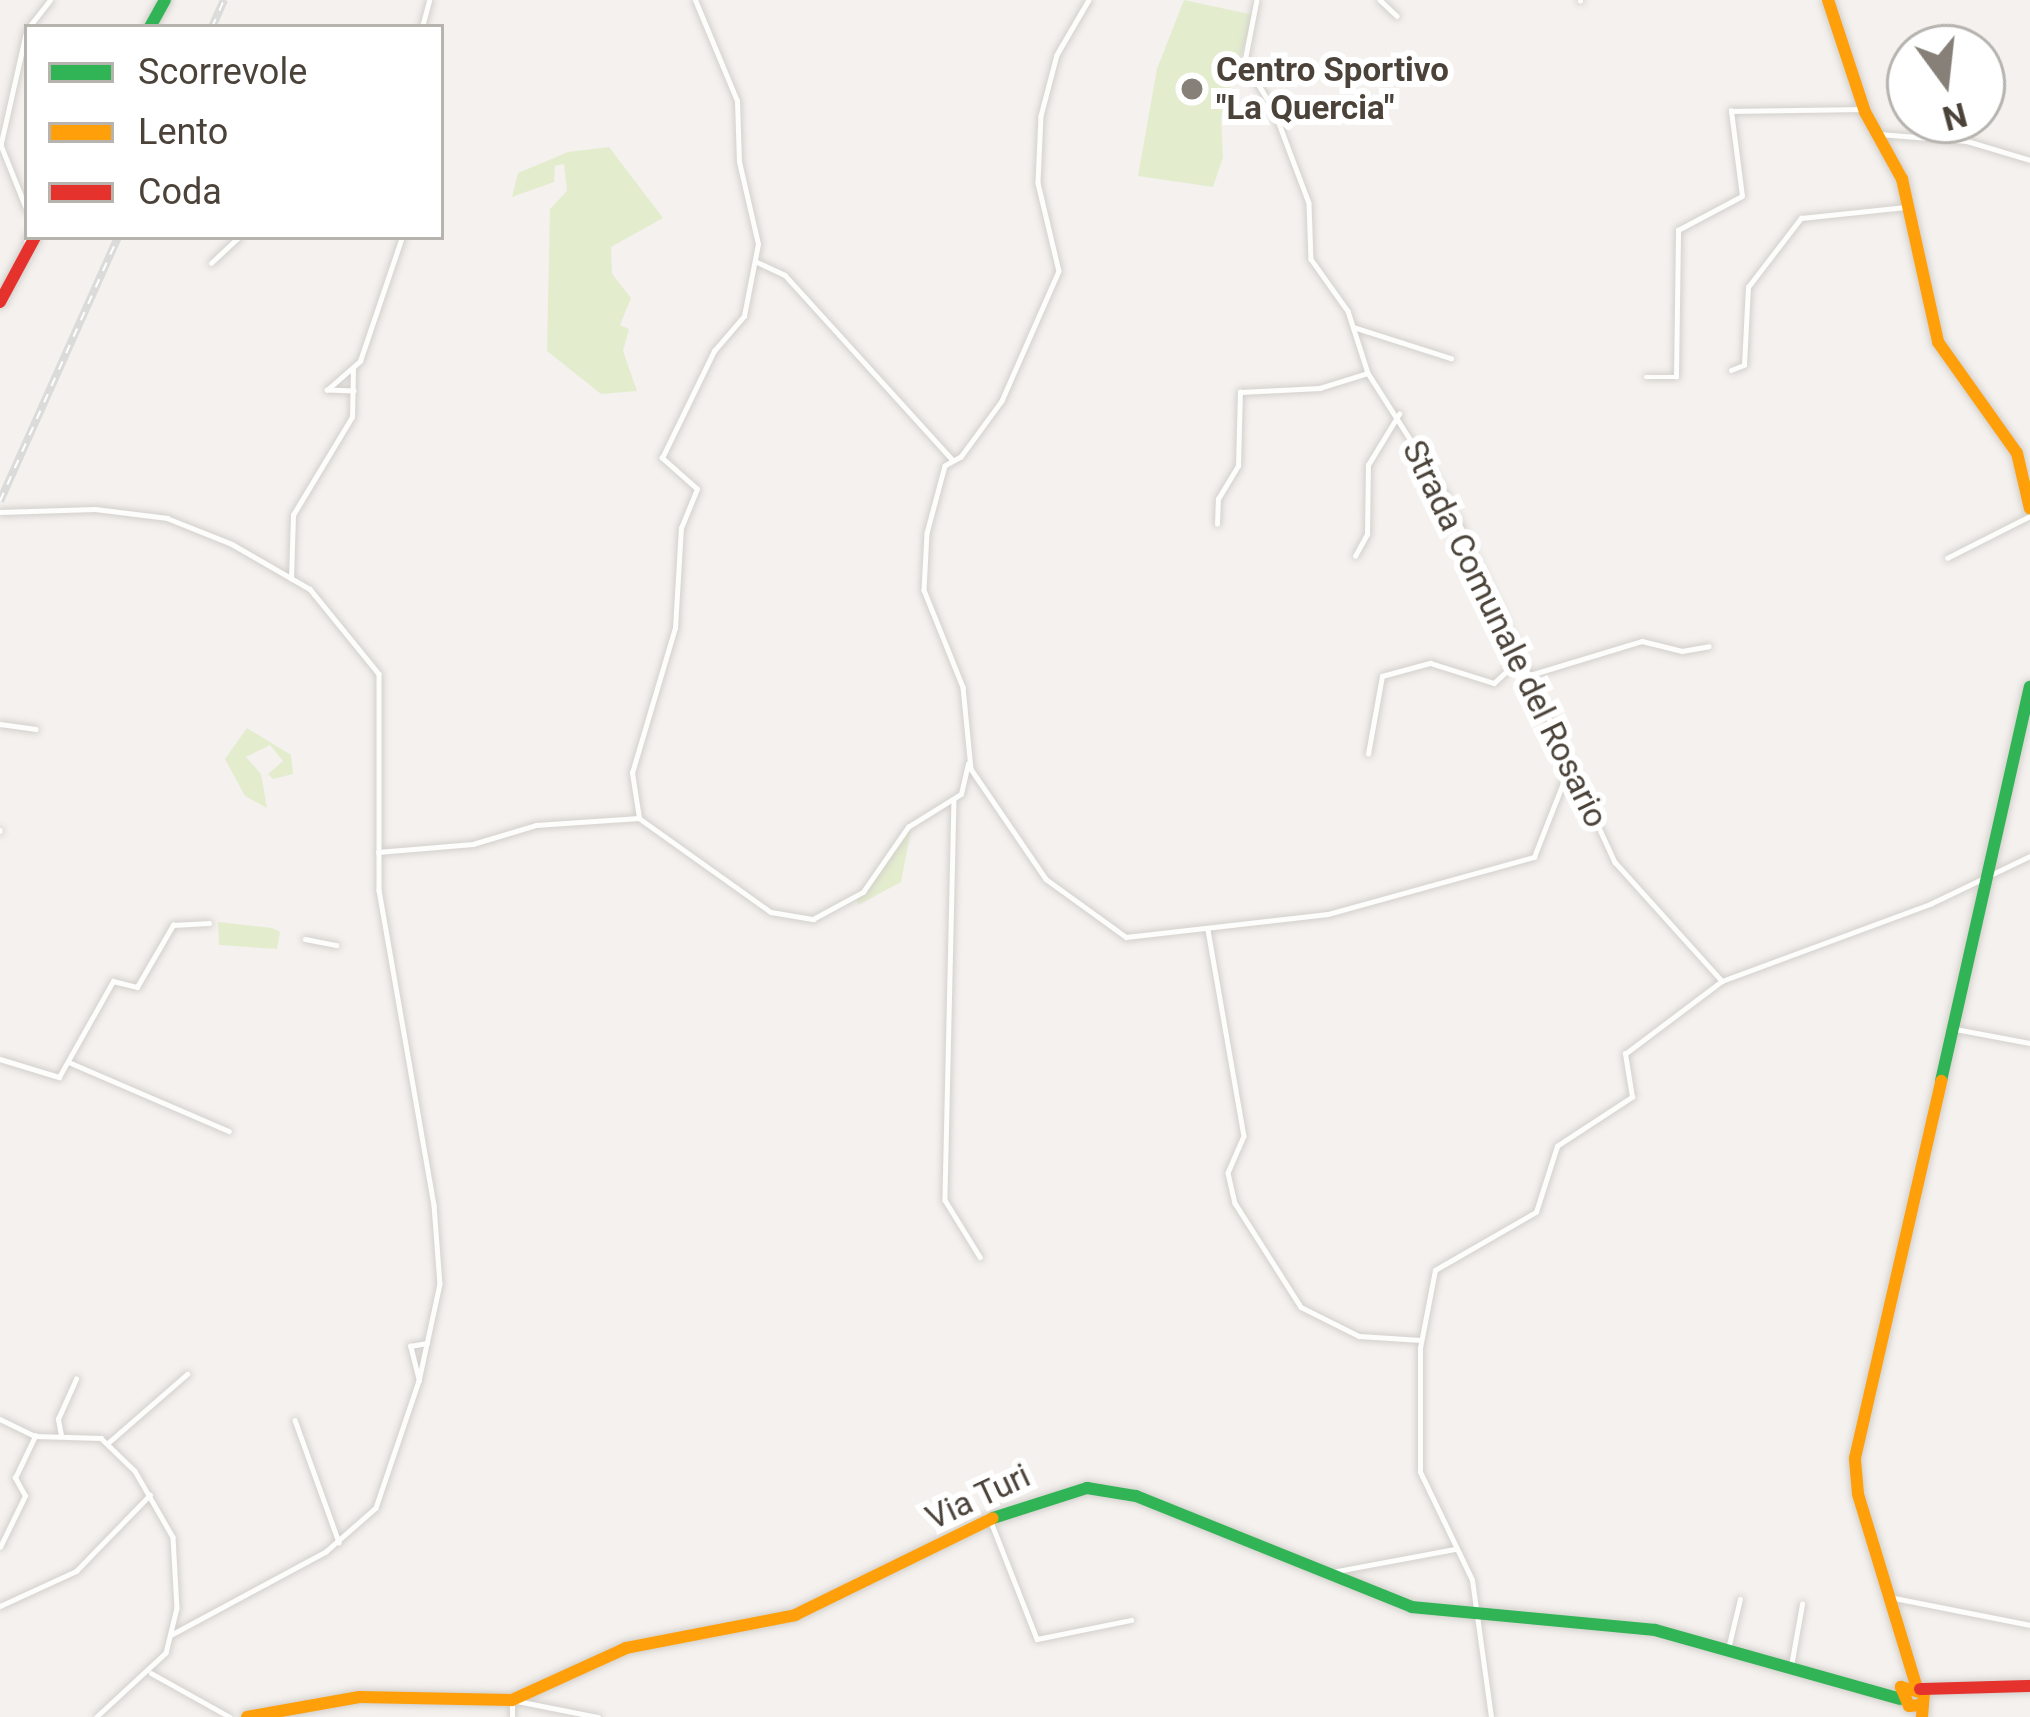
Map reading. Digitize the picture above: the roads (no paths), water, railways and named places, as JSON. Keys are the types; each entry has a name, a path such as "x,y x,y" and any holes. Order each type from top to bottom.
{"main road":[{"path":"1828,0 1864,109 1911,207 1938,342 2017,453 2030,513"},
{"path":"0,302 30,240"},
{"path":"1914,1699 1856,1458 1992,878 2030,687"},
{"name":"Via Turi","path":"253,1716 368,1696 512,1700 626,1648 796,1615 1055,1491 1111,1490 1412,1607 1635,1627 1914,1699 2030,1686"}],"street":[{"path":"32,24 50,0"},
{"path":"639,818 632,773 675,628 682,528 698,488 662,458 714,351 744,316 755,261 737,100 695,0"},
{"path":"980,1257 945,1201 954,799 968,763 963,687 923,577 941,475 1002,401 1058,272 1037,183 1041,116 1057,56 1089,0"},
{"name":"Strada Comunale del Rosario","path":"1257,0 1245,62 1274,110 1309,203 1311,259 1353,327 1368,373 1399,414 1635,892 1722,981"},
{"path":"1380,0 1397,16"},
{"path":"24,46 1,145 24,202"},
{"path":"1646,377 1676,377 1678,230 1742,196 1731,111 1864,109"},
{"path":"1879,134 1967,141 2030,160"},
{"path":"1732,370 1744,365 1748,286 1804,215 1911,207"},
{"path":"211,263 236,240"},
{"path":"291,579 293,515 334,458 354,391 353,369 401,240"},
{"path":"755,261 785,275 957,459"},
{"path":"1353,327 1451,358"},
{"path":"353,369 327,390 354,391"},
{"path":"1217,524 1216,506 1238,466 1240,392 1307,390 1368,373"},
{"path":"1355,556 1366,533 1368,465 1399,414"},
{"path":"0,512 95,509 167,518 291,579 376,663 378,852 442,1267 427,1343 376,1508 339,1542 172,1635"},
{"path":"1947,558 2030,513"},
{"path":"1529,675 1642,641 1682,651 1709,646"},
{"path":"1368,754 1382,676 1430,663 1494,683 1521,658"},
{"path":"0,724 36,729"},
{"path":"968,763 1039,871 1103,916 1115,934 1208,930 1416,896 1538,856 1570,765"},
{"path":"378,852 473,844 536,825 639,818 728,886 802,920 856,899 908,827 954,799"},
{"path":"1492,1717 1471,1576 1420,1472 1421,1340 1438,1265 1536,1212 1557,1146 1632,1097 1625,1054 1722,981 1992,878 2030,856"},
{"path":"0,1059 58,1077 71,1063 112,981 134,988 172,925 208,923"},
{"path":"1208,930 1244,1136 1228,1172 1235,1203 1301,1307 1359,1336 1421,1340"},
{"path":"305,939 336,945"},
{"path":"1955,1030 2030,1043"},
{"path":"71,1063 229,1132"},
{"path":"418,1382 410,1346 427,1343"},
{"path":"108,1443 188,1374"},
{"path":"61,1435 58,1419 76,1379"},
{"path":"0,1419 35,1436 87,1432 108,1443 150,1495 175,1544 172,1635 150,1672 98,1717"},
{"path":"295,1420 339,1542"},
{"path":"0,1547 25,1496 15,1478 35,1436"},
{"path":"0,1606 76,1570 150,1495"},
{"path":"990,1520 1037,1640 1132,1620"},
{"path":"1331,1574 1455,1550"},
{"path":"1887,1598 2030,1625"},
{"path":"1728,1649 1740,1599"},
{"path":"1791,1666 1802,1604"},
{"path":"150,1672 230,1717"},
{"path":"512,1717 512,1700 598,1717"}],"railway":[{"path":"213,24 224,0"},
{"path":"0,501 117,240"}],"place":[{"name":"Centro Sportivo \"La Quercia\"","path":"1192,89"}]}
